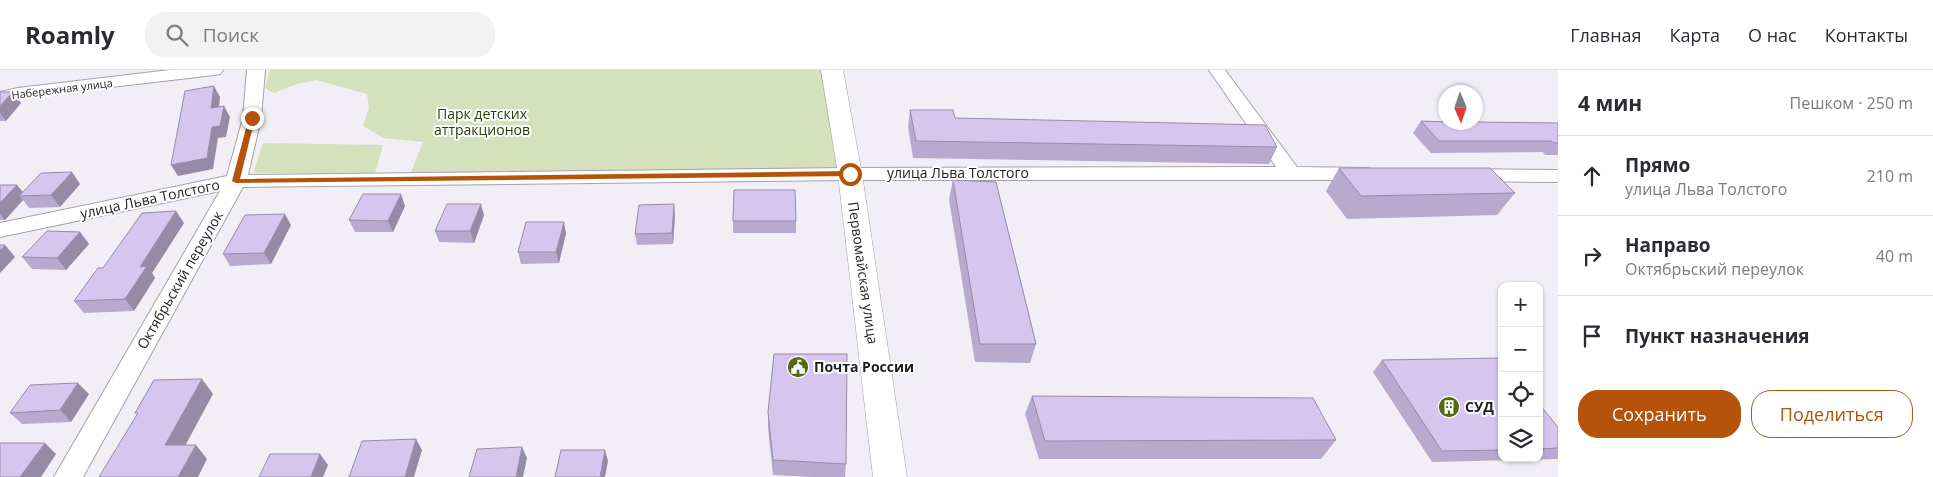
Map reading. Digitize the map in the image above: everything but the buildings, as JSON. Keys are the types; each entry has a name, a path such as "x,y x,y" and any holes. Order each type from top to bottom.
{"main road":[{"name":"Первомайская улица","path":"832,70 850,174 890,477"}],"street":[{"name":"Набережная улица","path":"0,97 18,93 214,70"},
{"name":"Октябрьский переулок","path":"68,477 236,181 252,118 256,70"},
{"path":"1217,71 1291,173"},
{"name":"улица Льва Толстого","path":"0,230 236,181 850,174 1390,174"},
{"path":"1449,175 1558,176"}],"green space":[{"name":"Парк детских аттракционов","path":"270,70 822,70 843,169 410,175 423,142 383,138 363,126 369,108 367,94 316,80 297,84 274,93 265,88"},
{"path":"263,143 383,145 375,173 253,173"}],"place":[{"name":"Почта России","path":"798,367"},
{"name":"СУД","path":"1449,407"}],"route":[{"path":"252,118 236,181 850,174"}]}
